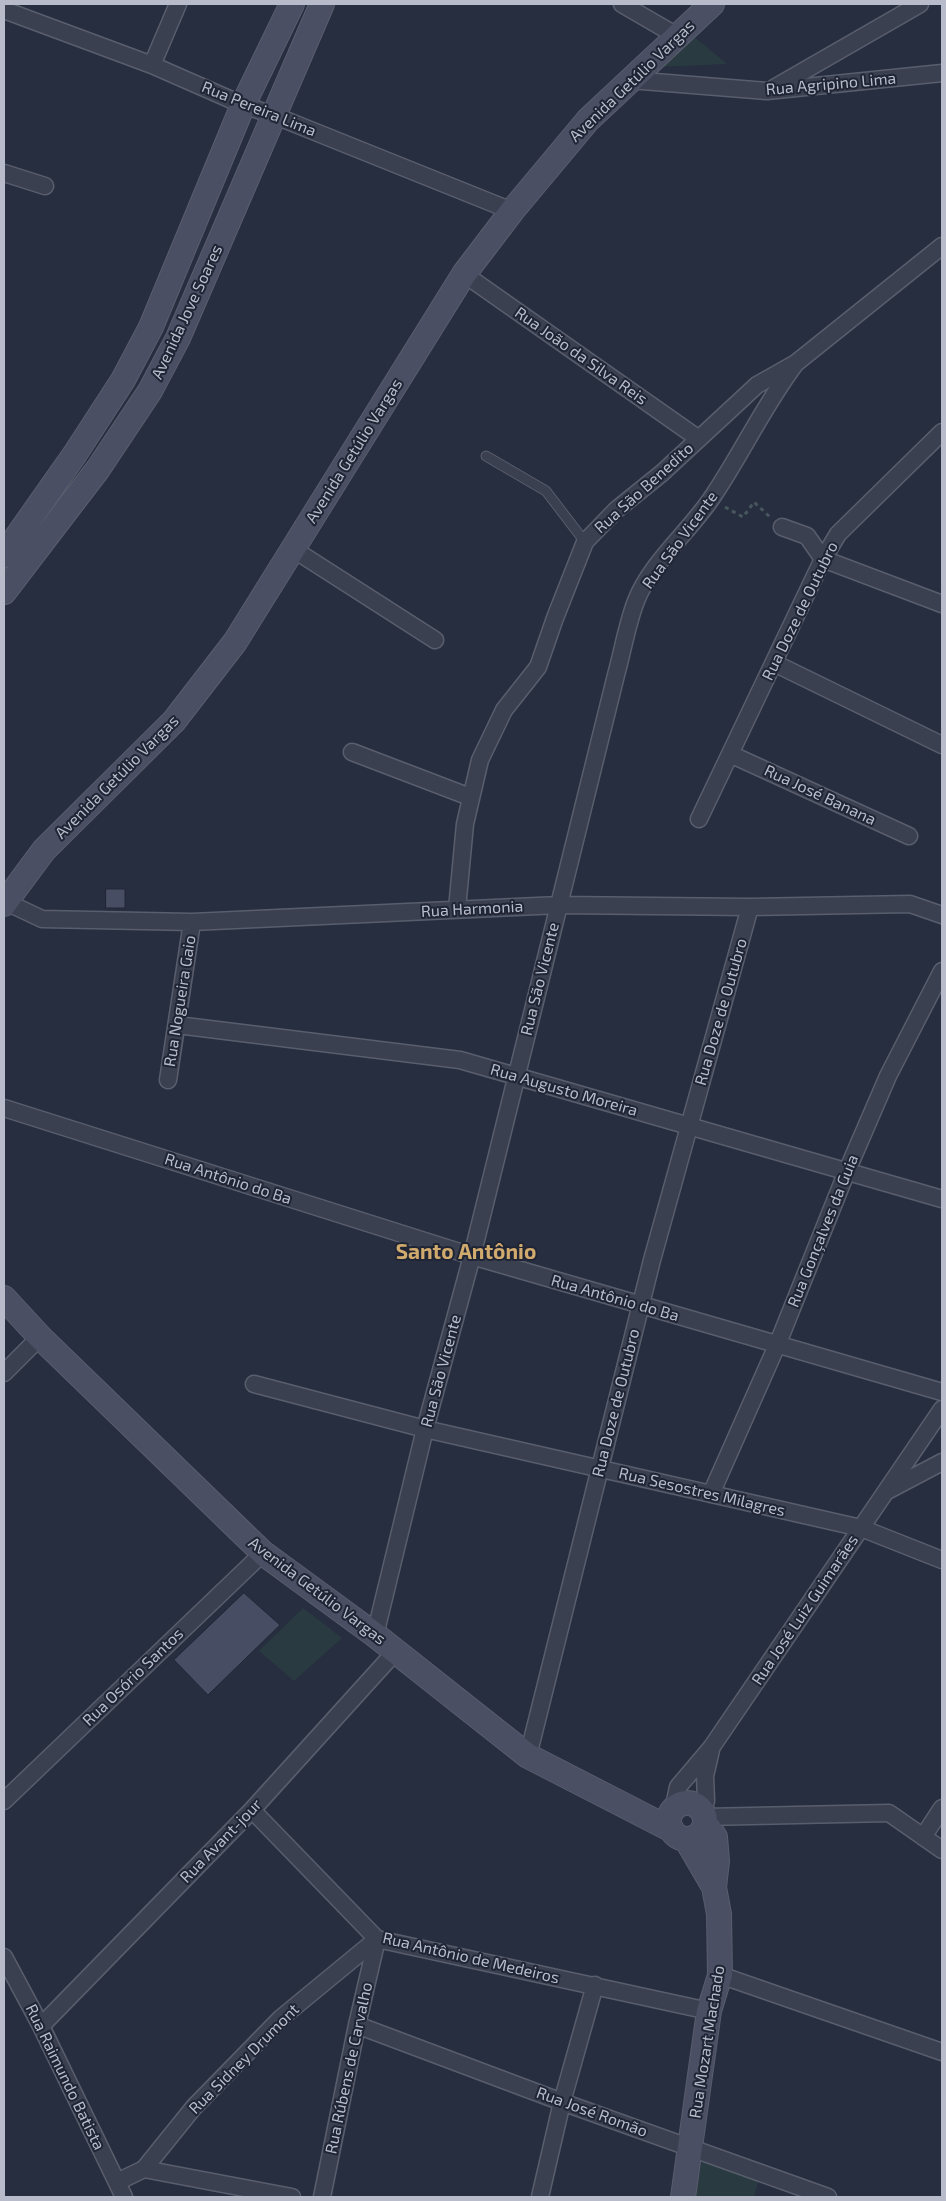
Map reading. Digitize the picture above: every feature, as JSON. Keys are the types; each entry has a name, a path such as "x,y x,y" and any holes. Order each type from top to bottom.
{"street":[{"path":"152,66 178,4"},
{"name":"Avenida Jove Soares","path":"4,555 75,454 127,372 151,327 244,105 292,4"},
{"name":"Avenida Jove Soares","path":"4,592 98,469 150,391 178,338 322,4"},
{"path":"622,4 677,36"},
{"name":"Avenida Getúlio Vargas","path":"4,902 44,850 174,721 235,642 464,274 512,211 588,120 712,4"},
{"path":"767,91 920,4"},
{"name":"Rua Pereira Lima","path":"4,10 152,66 244,105 512,211"},
{"name":"Rua Agripino Lima","path":"630,80 767,91 942,73"},
{"path":"4,173 45,186"},
{"name":"Rua São Benedito","path":"457,910 465,824 480,760 504,710 538,668 555,618 585,542 616,510 662,473 758,385 796,363 942,246"},
{"name":"Rua João da Silva Reis","path":"464,274 698,439"},
{"name":"Rua São Vicente","path":"375,1634 426,1428 472,1256 636,600 659,562 712,499 743,449 776,389 796,363"},
{"name":"Rua Doze de Outubro","path":"699,819 823,560 838,534 942,432"},
{"path":"782,527 807,536 823,560 942,604"},
{"path":"293,548 435,640"},
{"path":"774,663 942,745"},
{"path":"352,752 470,797"},
{"name":"Rua José Banana","path":"730,754 909,836"},
{"name":"Rua Harmonia","path":"4,902 42,919 192,922 559,905 750,907 910,904 942,915"},
{"name":"Rua Doze de Outubro","path":"528,1756 641,1305 750,907"},
{"name":"Rua Nogueira Gaio","path":"168,1080 192,922"},
{"name":"Rua Gonçalves da Guia","path":"711,1494 778,1343 847,1171 888,1076 942,971"},
{"name":"Rua Augusto Moreira","path":"177,1025 460,1060 942,1199"},
{"name":"Rua Antônio do Ba","path":"4,1108 472,1256 942,1392"},
{"name":"Avenida Getúlio Vargas","path":"4,1298 40,1337 263,1554 375,1634 528,1756 677,1827"},
{"path":"4,1373 40,1337"},
{"name":"Rua Sesostres Milagres","path":"254,1384 426,1428 861,1528 942,1560"},
{"name":"Rua José Luiz Guimarães","path":"677,1827 678,1787 711,1748 942,1409"},
{"path":"884,1492 942,1462"},
{"name":"Rua Osório Santos","path":"4,1801 263,1554"},
{"name":"Rua Avant-jour","path":"41,2026 252,1810 396,1651"},
{"path":"711,1748 705,1776 706,1800 704,1817 698,1836 677,1827 682,1804 689,1804 704,1817 889,1813 942,1850"},
{"path":"923,1837 942,1808"},
{"name":"Rua Antônio de Medeiros","path":"252,1810 377,1939 709,2011"},
{"name":"Rua Mozart Machado","path":"683,2197 709,2011 720,1975 720,1914 714,1887 717,1861 715,1837 704,1817"},
{"name":"Rua Mozart Machado","path":"677,1827 714,1887"},
{"name":"Rua Rúbens de Carvalho","path":"322,2197 357,2025 377,1939"},
{"name":"Rua Sidney Drumont","path":"117,2182 144,2169 194,2107 281,2018 377,1939"},
{"name":"Rua Raimundo Batista","path":"4,1957 41,2026 124,2197"},
{"path":"720,1975 942,2052"},
{"path":"540,2197 562,2102 595,1985"},
{"name":"Rua José Romão","path":"357,2025 562,2102 828,2197"},
{"path":"144,2169 292,2197"}],"lane":[{"path":"486,456 546,491 585,542"}],"path":[{"path":"712,499 743,517 754,502 782,527"}],"shaded area":[{"path":"692,35 727,64 657,67"},
{"path":"303,1608 342,1638 294,1681 259,1651"},
{"path":"703,2154 760,2175 754,2197 695,2197"}],"building":[{"path":"106,889 125,889 125,908 106,908"},
{"path":"244,1593 280,1625 208,1695 174,1660"}],"district":[{"name":"Santo Antônio","path":"466,1252"}]}
